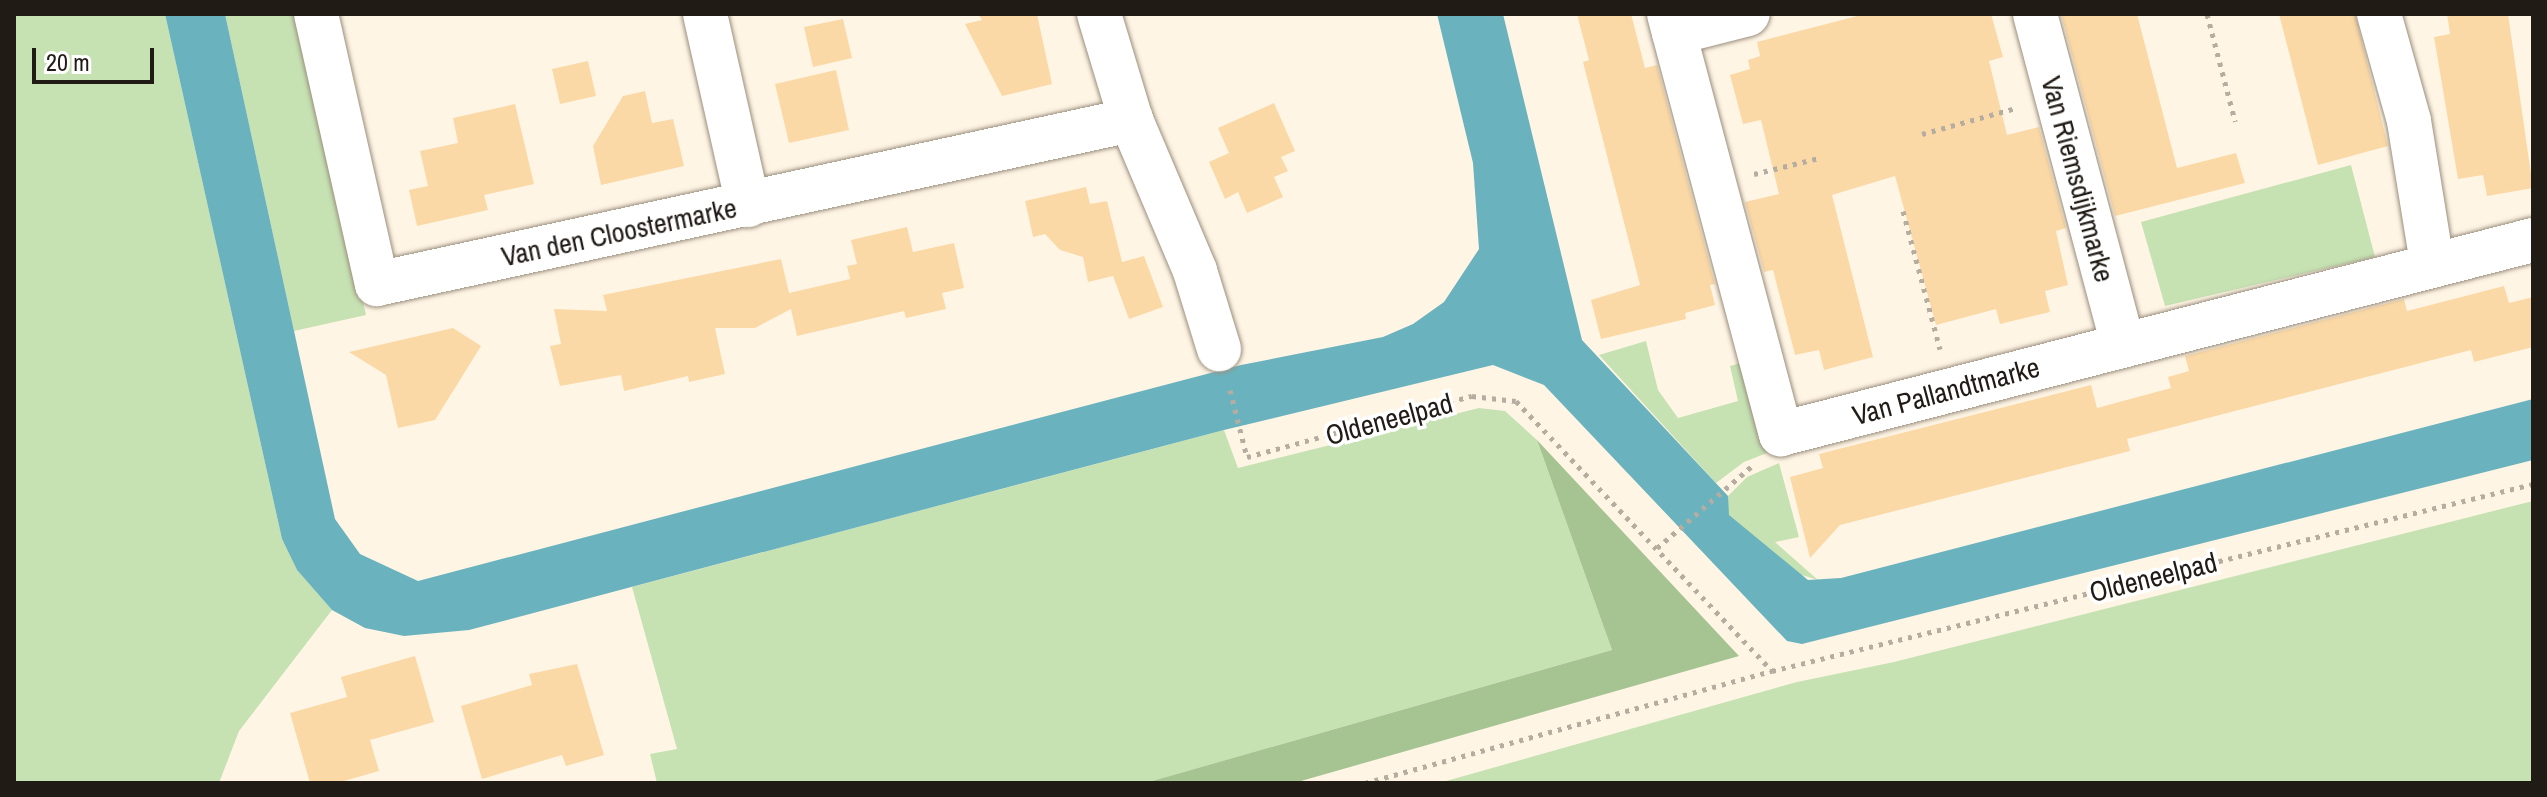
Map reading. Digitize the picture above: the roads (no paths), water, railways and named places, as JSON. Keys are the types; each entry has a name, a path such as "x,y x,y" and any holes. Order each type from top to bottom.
{"street":[{"name":"Van den Cloostermarke","path":"316,14 377,284 1131,120"},
{"path":"705,14 748,205"},
{"path":"1099,14 1131,120 1195,271 1219,349"},
{"path":"1671,24 1748,14"},
{"name":"Van Riemsdijkmarke","path":"2035,14 2123,344"},
{"path":"2379,14 2409,121 2432,263"},
{"name":"Van Pallandtmarke","path":"1671,24 1781,434 2432,263 2533,240"}],"water":[{"path":"165,14 225,14 335,519 360,554 418,581 1241,365 1383,337 1413,324 1444,302 1479,249 1473,163 1437,14 1503,14 1582,340 1728,496 1729,515 1808,580 1841,578 2533,399 2533,460 1802,644 1787,641 1544,385 1493,365 1224,430 469,630 404,636 365,628 332,610 297,570 282,539"}]}
